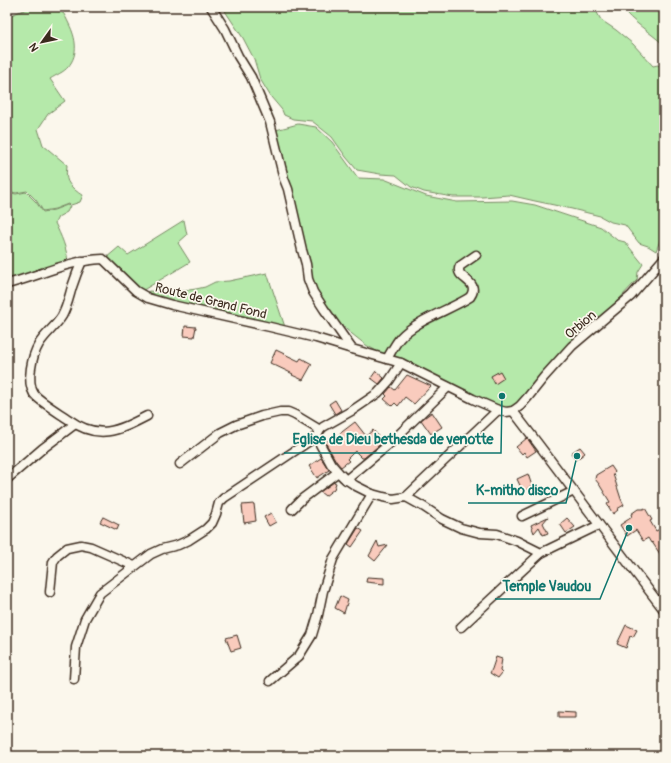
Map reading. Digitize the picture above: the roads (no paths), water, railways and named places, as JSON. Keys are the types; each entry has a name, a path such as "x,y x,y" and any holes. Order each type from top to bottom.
{"street":[{"path":"211,7 225,29 238,56 251,77 270,122 284,179 288,189 306,264 308,279 313,292 352,349"},
{"path":"387,359 400,338 406,332 470,297 474,289 461,274 459,268 476,255"},
{"name":"Orbion","path":"513,411 520,406 572,346 632,296 664,258"},
{"name":"Route de Grand Fond","path":"7,284 71,264 103,259 136,291 148,298 172,305 316,338 401,363 498,410 506,412 513,411"},
{"path":"82,262 65,310 39,344 32,360 30,373 32,388 35,395 74,424 88,430 102,432 124,428 147,416"},
{"path":"74,679 76,647 85,619 100,593 151,554 189,540 206,529 212,523 219,503 224,498 318,433 328,424 353,410 378,393 389,381 401,363"},
{"path":"346,480 387,446 448,387"},
{"path":"180,464 220,433 236,425 262,416 280,412 288,412 295,415 318,433 320,444 331,464 346,480 372,494 393,499 406,497 498,410"},
{"path":"513,411 664,610"},
{"path":"7,479 74,424"},
{"path":"292,509 302,499 338,472"},
{"path":"522,516 574,491"},
{"path":"270,681 299,656 312,635 333,558 372,494"},
{"path":"406,497 442,519 461,528 480,533 497,534 517,541 541,553"},
{"path":"461,627 541,553 599,525"},
{"path":"50,592 53,562 57,556 67,548 81,545 91,547 134,566"}],"place":[{"name":"Eglise de Dieu bethesda de venotte","path":"502,396"},
{"name":"K-mitho disco","path":"577,456"},
{"name":"Temple Vaudou","path":"629,528"}]}
